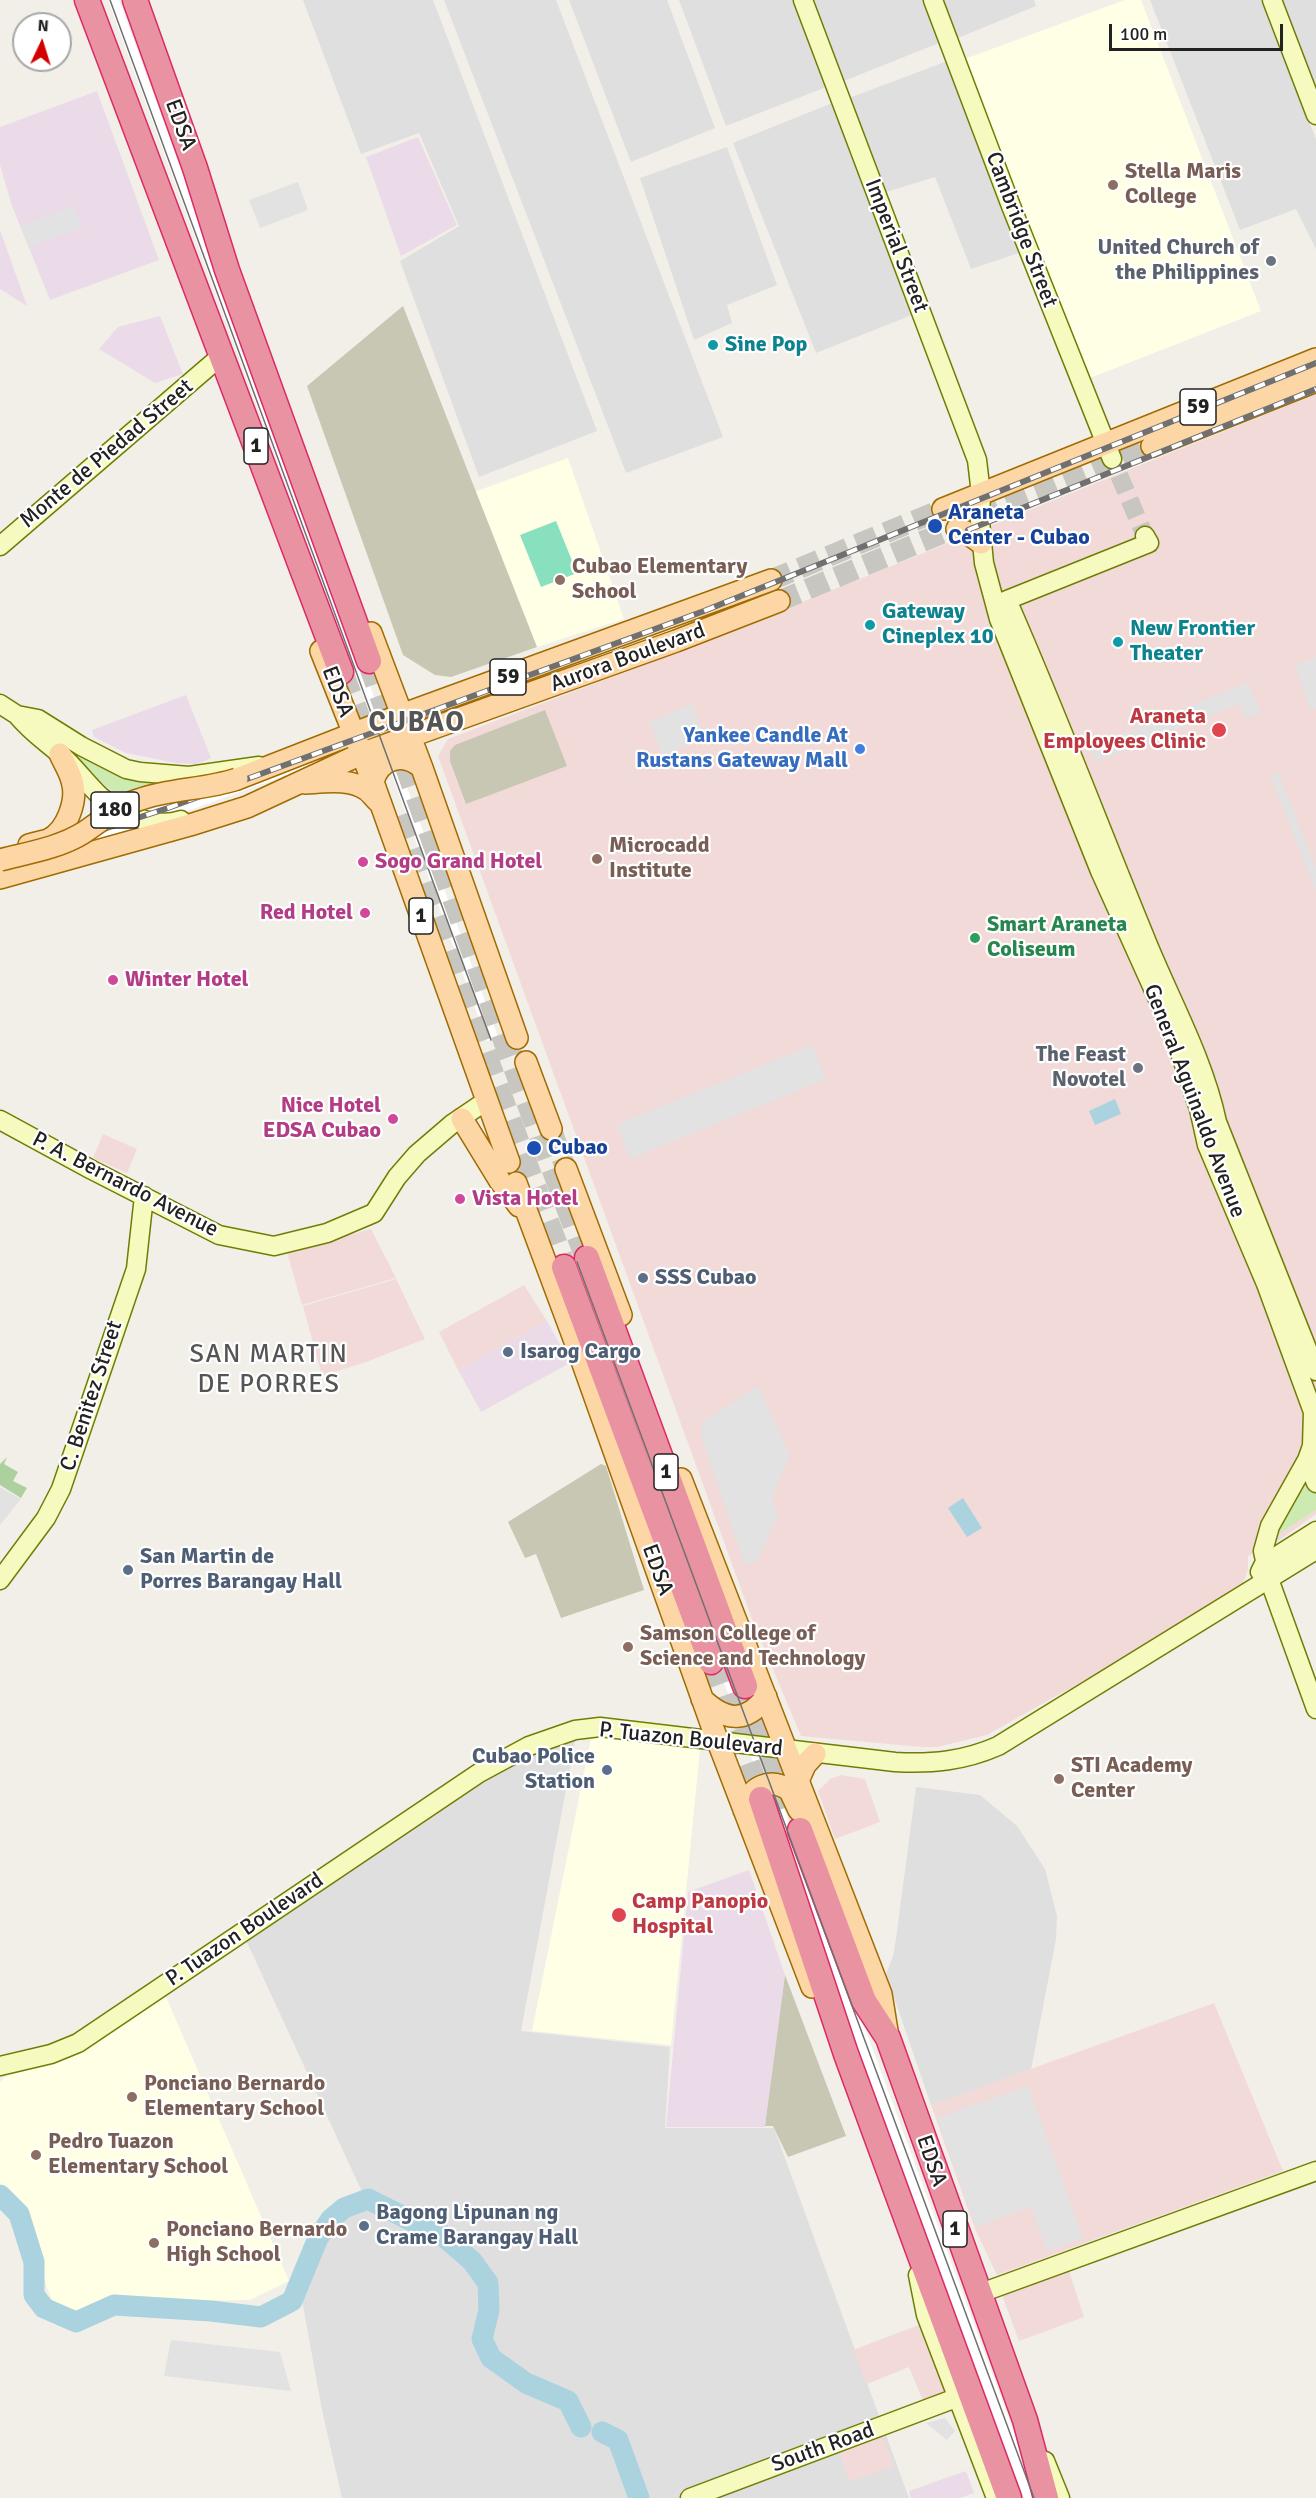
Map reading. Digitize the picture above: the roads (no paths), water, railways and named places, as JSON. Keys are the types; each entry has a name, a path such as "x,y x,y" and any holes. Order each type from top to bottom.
{"highway":[{"name":"EDSA","path":"87,0 341,672"},
{"name":"EDSA","path":"135,0 227,270 369,662"},
{"name":"EDSA","path":"587,1258 755,1691"},
{"name":"EDSA","path":"564,1267 711,1662"},
{"name":"EDSA","path":"753,1804 1009,2498"},
{"name":"EDSA","path":"807,1827 864,2001 888,2038 1025,2420 1046,2498"}],"main road":[{"name":"EDSA","path":"171,220 179,270 339,699 373,782 509,1162"},
{"name":"EDSA","path":"222,250 240,278 422,768 518,1038"},
{"name":"59","path":"943,509 981,494 1113,460 1316,359"},
{"name":"59","path":"1152,447 1316,381"},
{"path":"957,529 966,532 981,543"},
{"name":"Aurora Boulevard","path":"0,860 66,841 82,833 110,813 137,800 208,787 237,779 401,715 771,580"},
{"name":"Aurora Boulevard","path":"0,878 211,814 247,807 360,754 676,641 780,601"},
{"path":"339,699 363,717 378,715 385,711 389,704 390,685"},
{"path":"0,853 49,839 67,818 72,804 73,786 60,754"},
{"path":"373,782 378,769 397,758 411,760 422,768"},
{"path":"293,784 323,782 357,785 368,790 381,805"},
{"path":"526,1062 551,1129"},
{"path":"462,1119 506,1191 528,1217"},
{"name":"EDSA","path":"566,1169 755,1691 786,1750 798,1781 807,1827"},
{"name":"EDSA","path":"516,1183 718,1742 753,1804"},
{"path":"702,1699 717,1712 734,1717 750,1713 755,1691"},
{"path":"798,1781 805,1765 815,1754"},
{"path":"753,1804 748,1796 755,1790 763,1786 782,1786 790,1791 807,1827"}],"street":[{"name":"Imperial Street","path":"803,0 977,460 981,494"},
{"name":"Cambridge Street","path":"933,0 1011,206 1113,460"},
{"path":"1272,0 1316,115"},
{"name":"Monte de Piedad Street","path":"0,546 214,362"},
{"name":"General Aguinaldo Avenue","path":"981,494 981,543 984,563 994,592 1067,740 1144,936 1181,1018 1213,1103 1216,1122 1316,1371"},
{"path":"1001,603 1147,540"},
{"name":"General Aguinaldo Avenue","path":"1001,603 1101,872 1174,1035 1199,1109 1207,1145 1266,1284 1313,1412 1312,1446 1307,1460 1270,1526 1263,1551 1267,1572"},
{"path":"0,704 17,715 30,732 60,754 101,796 122,810 164,824 211,814"},
{"path":"17,715 38,719 81,746 126,769 150,774 189,776 273,765"},
{"name":"P. A. Bernardo Avenue","path":"0,1119 219,1235 274,1246 343,1227 374,1213 397,1176 417,1154 486,1101"},
{"name":"C. Benitez Street","path":"0,1580 46,1518 61,1489 136,1269 144,1196"},
{"path":"1307,1460 1316,1483"},
{"path":"1267,1572 1316,1532"},
{"path":"1267,1572 1316,1550"},
{"path":"1267,1572 1316,1709"},
{"name":"P. Tuazon Boulevard","path":"0,2066 51,2054 87,2037 405,1821 479,1773 529,1746 575,1730 600,1727 815,1754 927,1763 960,1759 987,1751 1250,1592 1267,1572"},
{"path":"978,2294 1316,2171"},
{"name":"EDSA","path":"907,2220 926,2315 996,2498"},
{"name":"South Road","path":"690,2498 956,2398"},
{"name":"EDSA","path":"1025,2420 1060,2498"}],"water":[{"path":"1115,1099 1121,1114 1095,1125 1089,1111"},
{"path":"963,1498 982,1528 967,1537 948,1508"}],"waterway":[{"path":"0,2195 19,2214 34,2262 34,2295 44,2308 76,2322 114,2305 211,2311 261,2317 292,2301 318,2238 331,2219 344,2208 368,2199 416,2223 434,2228 472,2261 488,2283 489,2310 482,2339 491,2358 526,2383 568,2401 581,2427"},
{"path":"602,2432 618,2440 639,2498"}],"tunnel":[{"path":"779,601 1152,446"},
{"path":"1119,475 1145,536"},
{"path":"771,580 943,509"},
{"path":"369,661 503,1035 587,1258"},
{"path":"341,672 368,743"},
{"path":"396,817 564,1267"},
{"path":"551,1129 566,1169"},
{"path":"711,1662 761,1799"},
{"path":"745,1686 790,1806"}],"tram line":[{"path":"110,0 491,1040"},
{"path":"577,1262 1034,2498"}],"railway":[{"path":"0,863 168,808 704,611 1316,363"},
{"path":"968,530 1316,389"}],"place":[{"name":"Stella Maris College","path":"1113,185"},
{"name":"United Church of the Philippines","path":"1271,261"},
{"name":"Sine Pop","path":"713,345"},
{"name":"Araneta Center - Cubao","path":"935,526"},
{"name":"Cubao Elementary School","path":"560,580"},
{"name":"Gateway Cineplex 10","path":"870,625"},
{"name":"New Frontier Theater","path":"1118,642"},
{"name":"Araneta Employees Clinic","path":"1219,730"},
{"name":"Yankee Candle At Rustans Gateway Mall","path":"860,749"},
{"name":"Microcadd Institute","path":"597,859"},
{"name":"Sogo Grand Hotel","path":"363,862"},
{"name":"Red Hotel","path":"365,913"},
{"name":"Smart Araneta Coliseum","path":"975,938"},
{"name":"Winter Hotel","path":"113,980"},
{"name":"The Feast Novotel","path":"1138,1068"},
{"name":"Nice Hotel EDSA Cubao","path":"393,1119"},
{"name":"Cubao","path":"534,1148"},
{"name":"Vista Hotel","path":"460,1199"},
{"name":"SSS Cubao","path":"643,1278"},
{"name":"Isarog Cargo","path":"508,1352"},
{"name":"San Martin de Porres Barangay Hall","path":"128,1570"},
{"name":"Samson College of Science and Technology","path":"628,1647"},
{"name":"Cubao Police Station","path":"607,1770"},
{"name":"STI Academy Center","path":"1059,1779"},
{"name":"Camp Panopio Hospital","path":"619,1915"},
{"name":"Ponciano Bernardo Elementary School","path":"132,2097"},
{"name":"Pedro Tuazon Elementary School","path":"36,2155"},
{"name":"Bagong Lipunan ng Crame Barangay Hall","path":"364,2226"},
{"name":"Ponciano Bernardo High School","path":"154,2243"}],"district":[{"name":"CUBAO","path":"417,724"},
{"name":"SAN MARTIN DE PORRES","path":"269,1370"}]}
